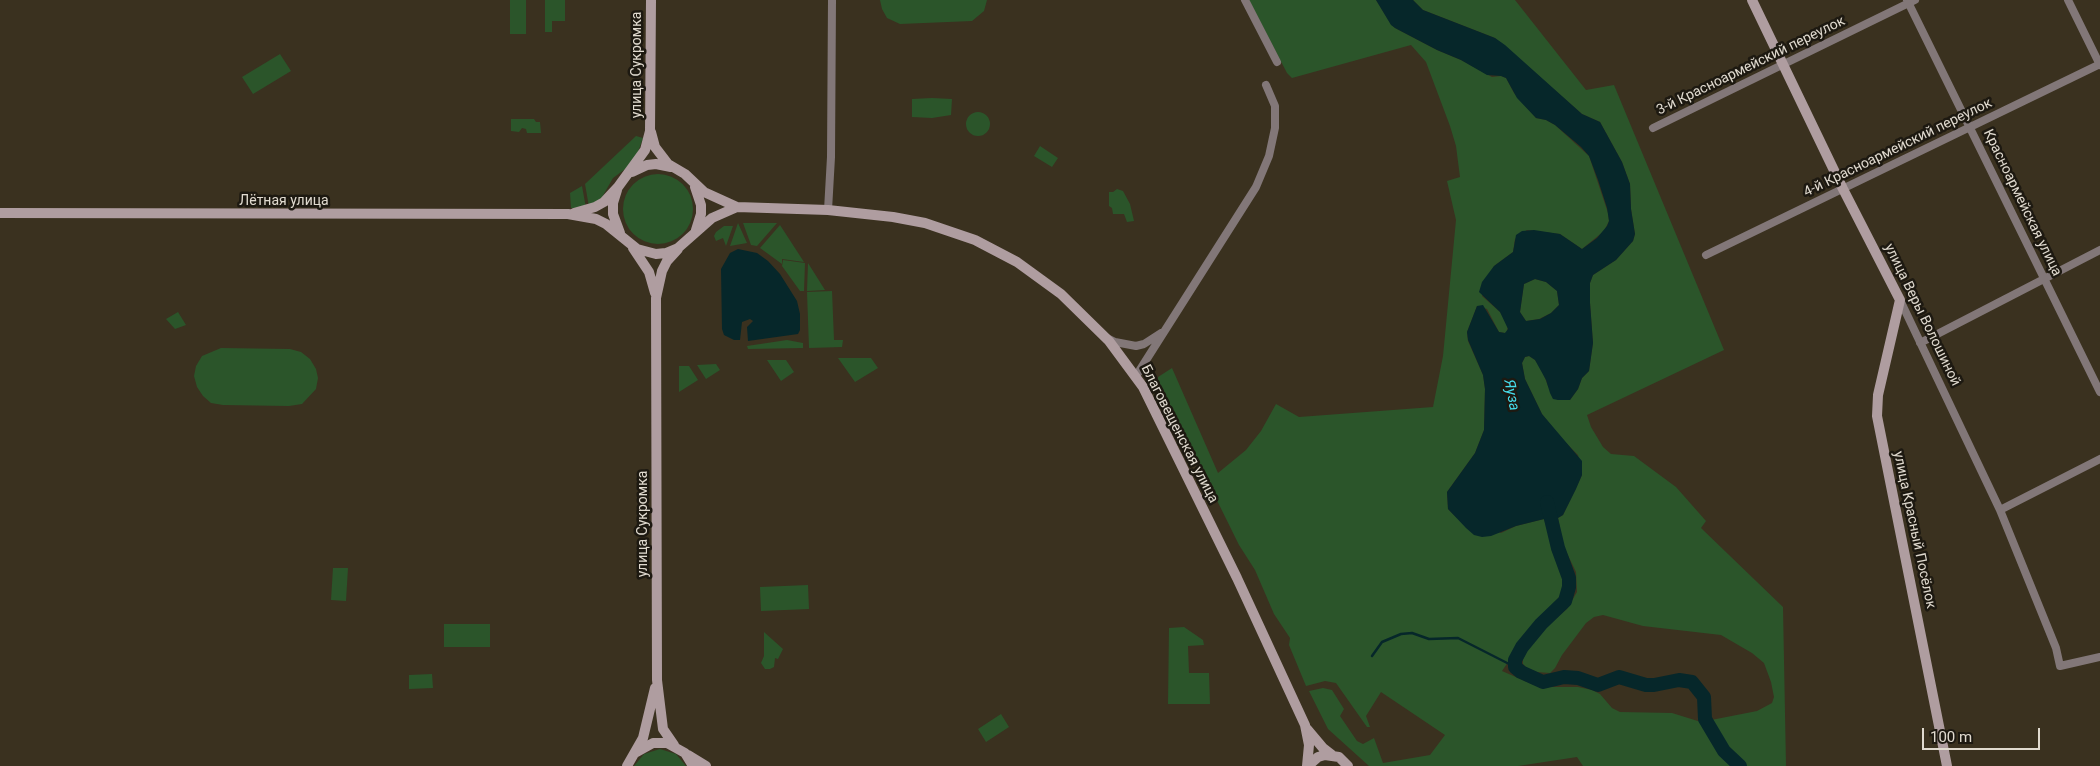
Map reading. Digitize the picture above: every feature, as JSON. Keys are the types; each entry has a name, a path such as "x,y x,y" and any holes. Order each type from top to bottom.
{"street":[{"name":"улица Сукромка","path":"650,131 651,0"},
{"path":"828,210 831,147 832,0"},
{"path":"1245,0 1277,62"},
{"name":"улица Веры Волошиной","path":"1752,0 1843,189 1900,300 2000,510 2056,648 2060,666 2100,657"},
{"path":"2068,0 2100,65"},
{"name":"3-й Красноармейский переулок","path":"1653,128 1910,1"},
{"name":"Красноармейская улица","path":"1910,1 2100,392"},
{"name":"4-й Красноармейский переулок","path":"1706,256 2100,65"},
{"path":"1136,376 1247,203 1264,169 1273,139 1276,117 1272,95 1266,85"},
{"path":"650,131 656,147 668,164 714,198 737,207"},
{"path":"568,214 595,207 610,196 640,159 650,131"},
{"path":"624,178 647,165 662,165 677,169"},
{"path":"694,184 701,205 701,214 694,233"},
{"path":"618,187 613,203 615,224 629,244 656,254 678,248 712,218 737,207"},
{"name":"Благовещенская улица","path":"737,207 828,210 893,217 937,226 992,248 1045,281 1071,302 1106,338 1143,387 1237,578 1305,725"},
{"name":"Лётная улица","path":"0,213 568,214"},
{"path":"568,214 596,219 622,236"},
{"name":"улица Сукромка","path":"629,244 644,262 649,272 656,298"},
{"name":"улица Сукромка","path":"674,746 663,729 657,680 656,298 662,271 667,261 678,248"},
{"path":"1920,343 2100,250"},
{"name":"улица Красный Посёлок","path":"1900,300 1878,395 1877,416 1947,766"},
{"path":"1106,338 1115,342 1136,346 1152,339 1168,326"},
{"path":"2000,510 2100,459"},
{"path":"629,761 643,738 657,680"},
{"path":"1305,725 1317,742 1348,766"},
{"path":"1305,725 1309,745 1308,766"},
{"path":"629,761 653,743 674,746 706,766"},
{"path":"685,753 693,766"},
{"path":"1308,766 1318,757 1332,755"}],"green space":[{"path":"510,0 526,0 526,34 510,34"},
{"path":"545,0 565,0 565,21 552,21 552,32 545,32"},
{"path":"880,0 987,0 984,11 972,21 900,24 887,18"},
{"path":"1249,0 1376,0 1395,28 1492,77 1501,76 1506,78 1514,93 1536,118 1546,120 1555,125 1589,156 1608,213 1609,221 1604,231 1582,249 1560,234 1527,230 1515,239 1513,252 1494,266 1482,296 1500,312 1508,325 1507,332 1499,332 1487,309 1477,306 1467,332 1468,341 1483,375 1485,389 1484,430 1475,453 1447,492 1448,509 1456,517 1501,533 1516,526 1544,519 1564,587 1561,595 1531,628 1502,671 1534,685 1578,687 1592,690 1600,694 1612,708 1620,712 1672,713 1701,722 1757,711 1772,703 1774,697 1764,663 1752,653 1721,635 1643,626 1603,615 1594,617 1586,623 1550,673 1537,672 1523,664 1528,648 1540,632 1567,609 1577,592 1576,572 1563,545 1558,518 1563,515 1582,475 1578,455 1559,436 1542,414 1525,379 1522,363 1525,357 1529,356 1535,360 1542,370 1548,386 1558,400 1570,400 1578,389 1582,378 1589,371 1593,343 1590,283 1593,275 1616,260 1633,241 1635,234 1630,184 1622,162 1600,122 1582,114 1495,38 1423,10 1413,0 1515,0 1586,90 1614,85 1724,350 1587,415 1591,427 1603,447 1611,454 1634,456 1676,487 1706,521 1701,528 1783,607 1786,766 1583,766 1577,757 1518,766 1369,766 1328,729 1309,691 1323,688 1332,690 1344,709 1340,716 1357,741 1363,744 1374,738 1383,763 1430,755 1445,735 1381,692 1366,716 1370,727 1367,727 1336,683 1325,681 1306,686 1289,645 1290,638 1274,614 1255,570 1239,545 1158,381 1158,377 1172,368 1218,473 1246,450 1261,431 1276,404 1299,417 1433,407 1443,356 1456,220 1447,181 1460,177 1456,146 1450,126 1426,62 1411,45 1292,78 1287,73"},
{"path":"280,54 291,71 253,94 242,77"},
{"path":"912,99 952,99 951,115 932,118 912,117"},
{"path":"978,112 987,115 990,124 987,133 978,136 969,133 966,124 969,115"},
{"path":"511,119 534,119 536,122 540,122 541,133 527,133 526,129 522,128 519,132 511,131"},
{"path":"636,136 643,138 638,152 628,167 613,178 601,199 589,207 585,184"},
{"path":"1040,146 1058,158 1052,167 1034,156"},
{"path":"658,174 671,177 683,184 690,196 693,209 690,222 683,234 671,241 658,244 645,241 633,234 626,222 623,209 626,196 633,184 645,177"},
{"path":"582,186 586,208 571,208 570,193"},
{"path":"1117,189 1123,191 1130,204 1134,221 1127,222 1124,214 1113,214 1112,208 1109,206 1109,192"},
{"path":"738,223 747,243 730,246"},
{"path":"743,223 777,223 757,246 751,245"},
{"path":"780,225 804,262 782,259 782,264 760,248"},
{"path":"724,226 733,226 726,246 723,238 716,241 714,236"},
{"path":"783,260 805,263 804,291 800,291 782,266"},
{"path":"808,263 825,290 807,291"},
{"path":"1535,279 1546,282 1557,291 1559,305 1551,313 1539,319 1526,321 1520,312 1524,284"},
{"path":"832,291 834,340 843,340 842,347 809,348 807,292"},
{"path":"178,312 186,325 175,329 166,319"},
{"path":"787,340 803,343 803,348 748,349 747,346"},
{"path":"221,348 290,349 301,352 310,359 316,369 318,378 316,389 302,404 289,406 223,405 211,403 197,387 194,376 196,366 202,356"},
{"path":"838,358 871,358 878,368 855,382"},
{"path":"767,360 786,360 794,372 781,381"},
{"path":"716,364 720,370 706,379 697,365"},
{"path":"679,366 689,366 698,380 679,392"},
{"path":"333,568 348,568 346,601 331,600"},
{"path":"808,585 809,609 761,611 760,587"},
{"path":"444,624 490,624 490,647 444,647"},
{"path":"1184,627 1203,640 1204,645 1188,646 1189,673 1209,673 1210,704 1168,704 1169,628"},
{"path":"764,632 783,649 778,659 775,658 774,667 770,669 765,669 761,663 764,656"},
{"path":"432,674 433,688 409,689 409,675"},
{"path":"1001,714 1009,727 986,742 978,729"},
{"path":"660,749 676,754 686,766 634,766 644,754"}],"water":[{"path":"1376,0 1413,0 1423,10 1495,38 1582,114 1600,122 1622,162 1630,184 1635,234 1633,241 1616,260 1593,275 1590,283 1593,343 1589,371 1582,378 1578,389 1570,400 1558,400 1553,399 1546,380 1535,360 1529,356 1525,357 1522,363 1525,379 1542,414 1582,461 1582,475 1563,515 1558,518 1544,519 1516,526 1491,536 1482,537 1474,535 1466,528 1448,509 1447,492 1475,453 1484,430 1485,389 1483,375 1468,340 1467,332 1477,306 1483,305 1499,332 1505,333 1508,329 1500,312 1479,292 1482,282 1494,266 1513,252 1516,235 1522,231 1534,230 1560,234 1582,249 1597,238 1607,226 1609,221 1607,208 1589,156 1555,125 1546,120 1536,118 1517,98 1506,78 1487,75 1391,25","holes":["1535,279 1546,282 1557,291 1559,305 1551,313 1540,319 1526,321 1520,312 1524,284"]},
{"path":"738,249 757,253 768,261 780,274 797,301 800,314 800,330 798,334 748,341 747,327 753,321 750,319 742,322 740,340 734,340 724,335 722,329 721,269 730,253"}],"waterway":[{"name":"Яуза","path":"1547,502 1558,548 1569,578 1569,587 1565,601 1541,624 1522,647 1515,660 1515,667 1521,672 1543,682 1564,677 1578,678 1598,685 1619,677 1646,685 1679,680 1692,682 1704,697 1705,719 1724,751 1740,766"},
{"path":"1372,656 1382,642 1401,634 1412,633 1429,639 1458,638 1515,667"}]}
